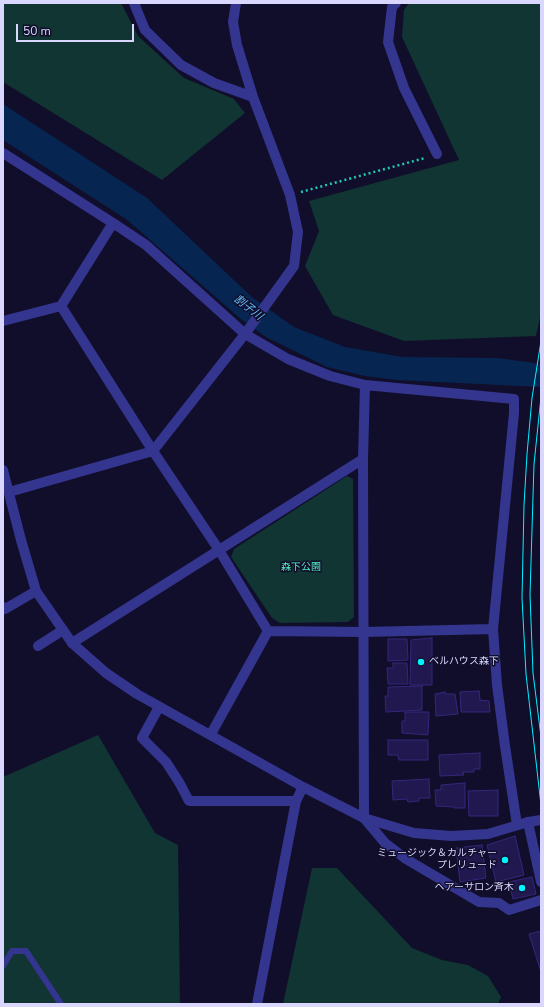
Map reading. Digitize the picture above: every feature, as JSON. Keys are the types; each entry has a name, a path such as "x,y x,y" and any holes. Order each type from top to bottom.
{"street":[{"path":"134,3 144,30 181,65 214,83 253,97"},
{"path":"9,492 153,451 254,322 294,266 298,232 290,195 253,97 237,45 232,22 236,3"},
{"path":"396,3 392,7 388,42 404,88 438,154"},
{"path":"3,153 146,245 244,334 288,359 330,376 365,385 514,398 514,421 492,629 497,685 505,746 518,825"},
{"path":"3,321 61,306 113,223"},
{"path":"61,306 218,550 268,631"},
{"path":"365,385 364,818 385,843 406,859 479,902 499,903 509,910 541,900"},
{"path":"72,643 364,459"},
{"path":"3,470 36,591 72,643 106,673 159,707 211,734 303,787 364,818 414,833 451,836 488,834 528,822 541,820"},
{"path":"3,608 5,609 36,591"},
{"path":"268,631 364,632 492,629"},
{"path":"38,646 63,630"},
{"path":"211,734 268,631"},
{"path":"159,707 142,738 166,762 179,782 188,801 296,801"},
{"path":"257,1004 296,801 303,787"},
{"path":"528,822 541,882"}],"lane":[{"path":"3,966 12,951 26,951 61,1004"}],"path":[{"path":"290,195 438,154"}],"green space":[{"path":"3,3 121,3 138,36 184,78 234,99 245,113 162,180 3,82"},
{"path":"409,3 541,3 541,313 536,336 404,341 333,315 305,266 319,231 309,201 459,160 402,37 404,10"},
{"name":"森下公園","path":"347,476 353,479 354,617 348,622 280,623 272,618 231,557 234,549"},
{"path":"98,735 155,833 178,845 180,1004 3,1004 3,777"},
{"path":"312,868 337,868 412,948 442,960 468,965 488,976 501,997 498,1004 283,1004"}],"water":[{"name":"割子川","path":"3,104 147,198 253,298 294,327 345,347 403,357 498,358 541,364 541,387 396,380 365,376 327,367 266,337 242,320 126,219 3,140"}],"building":[{"name":"ベルハウス森下","path":"432,638 432,685 410,685 411,640"},
{"path":"388,639 407,639 408,660 388,661"},
{"path":"393,663 407,663 408,684 388,684 387,668 393,668"},
{"path":"422,686 422,710 386,712 385,696 388,696 388,687"},
{"path":"479,691 480,700 489,701 490,712 461,712 460,692"},
{"path":"445,692 445,694 455,694 458,714 436,716 435,694"},
{"path":"405,712 429,712 428,735 402,733 402,721 405,721"},
{"path":"388,740 428,740 428,760 399,760 398,755 388,755"},
{"path":"480,753 480,769 474,769 474,772 463,772 464,775 440,776 439,755"},
{"path":"429,779 430,798 419,798 419,801 408,802 407,799 393,800 392,781"},
{"path":"465,783 465,808 436,806 435,790 441,790 441,785"},
{"path":"498,790 498,816 469,816 468,791"},
{"name":"ミュージック＆カルチャー プレリュード","path":"515,836 524,875 496,882 487,845"},
{"path":"482,845 486,878 460,882 456,848"},
{"name":"ヘアーサロン斉木","path":"532,877 536,894 513,899 509,882"},
{"path":"541,931 541,972 529,934"}],"tram line":[{"path":"541,341 532,398 527,454 524,505 522,598 526,674 541,805"},
{"path":"541,397 534,464 530,595 533,673 541,737"}],"place":[{"name":"ベルハウス森下","path":"421,662"},
{"name":"ミュージック＆カルチャー プレリュード","path":"505,860"},
{"name":"ヘアーサロン斉木","path":"522,888"}]}
